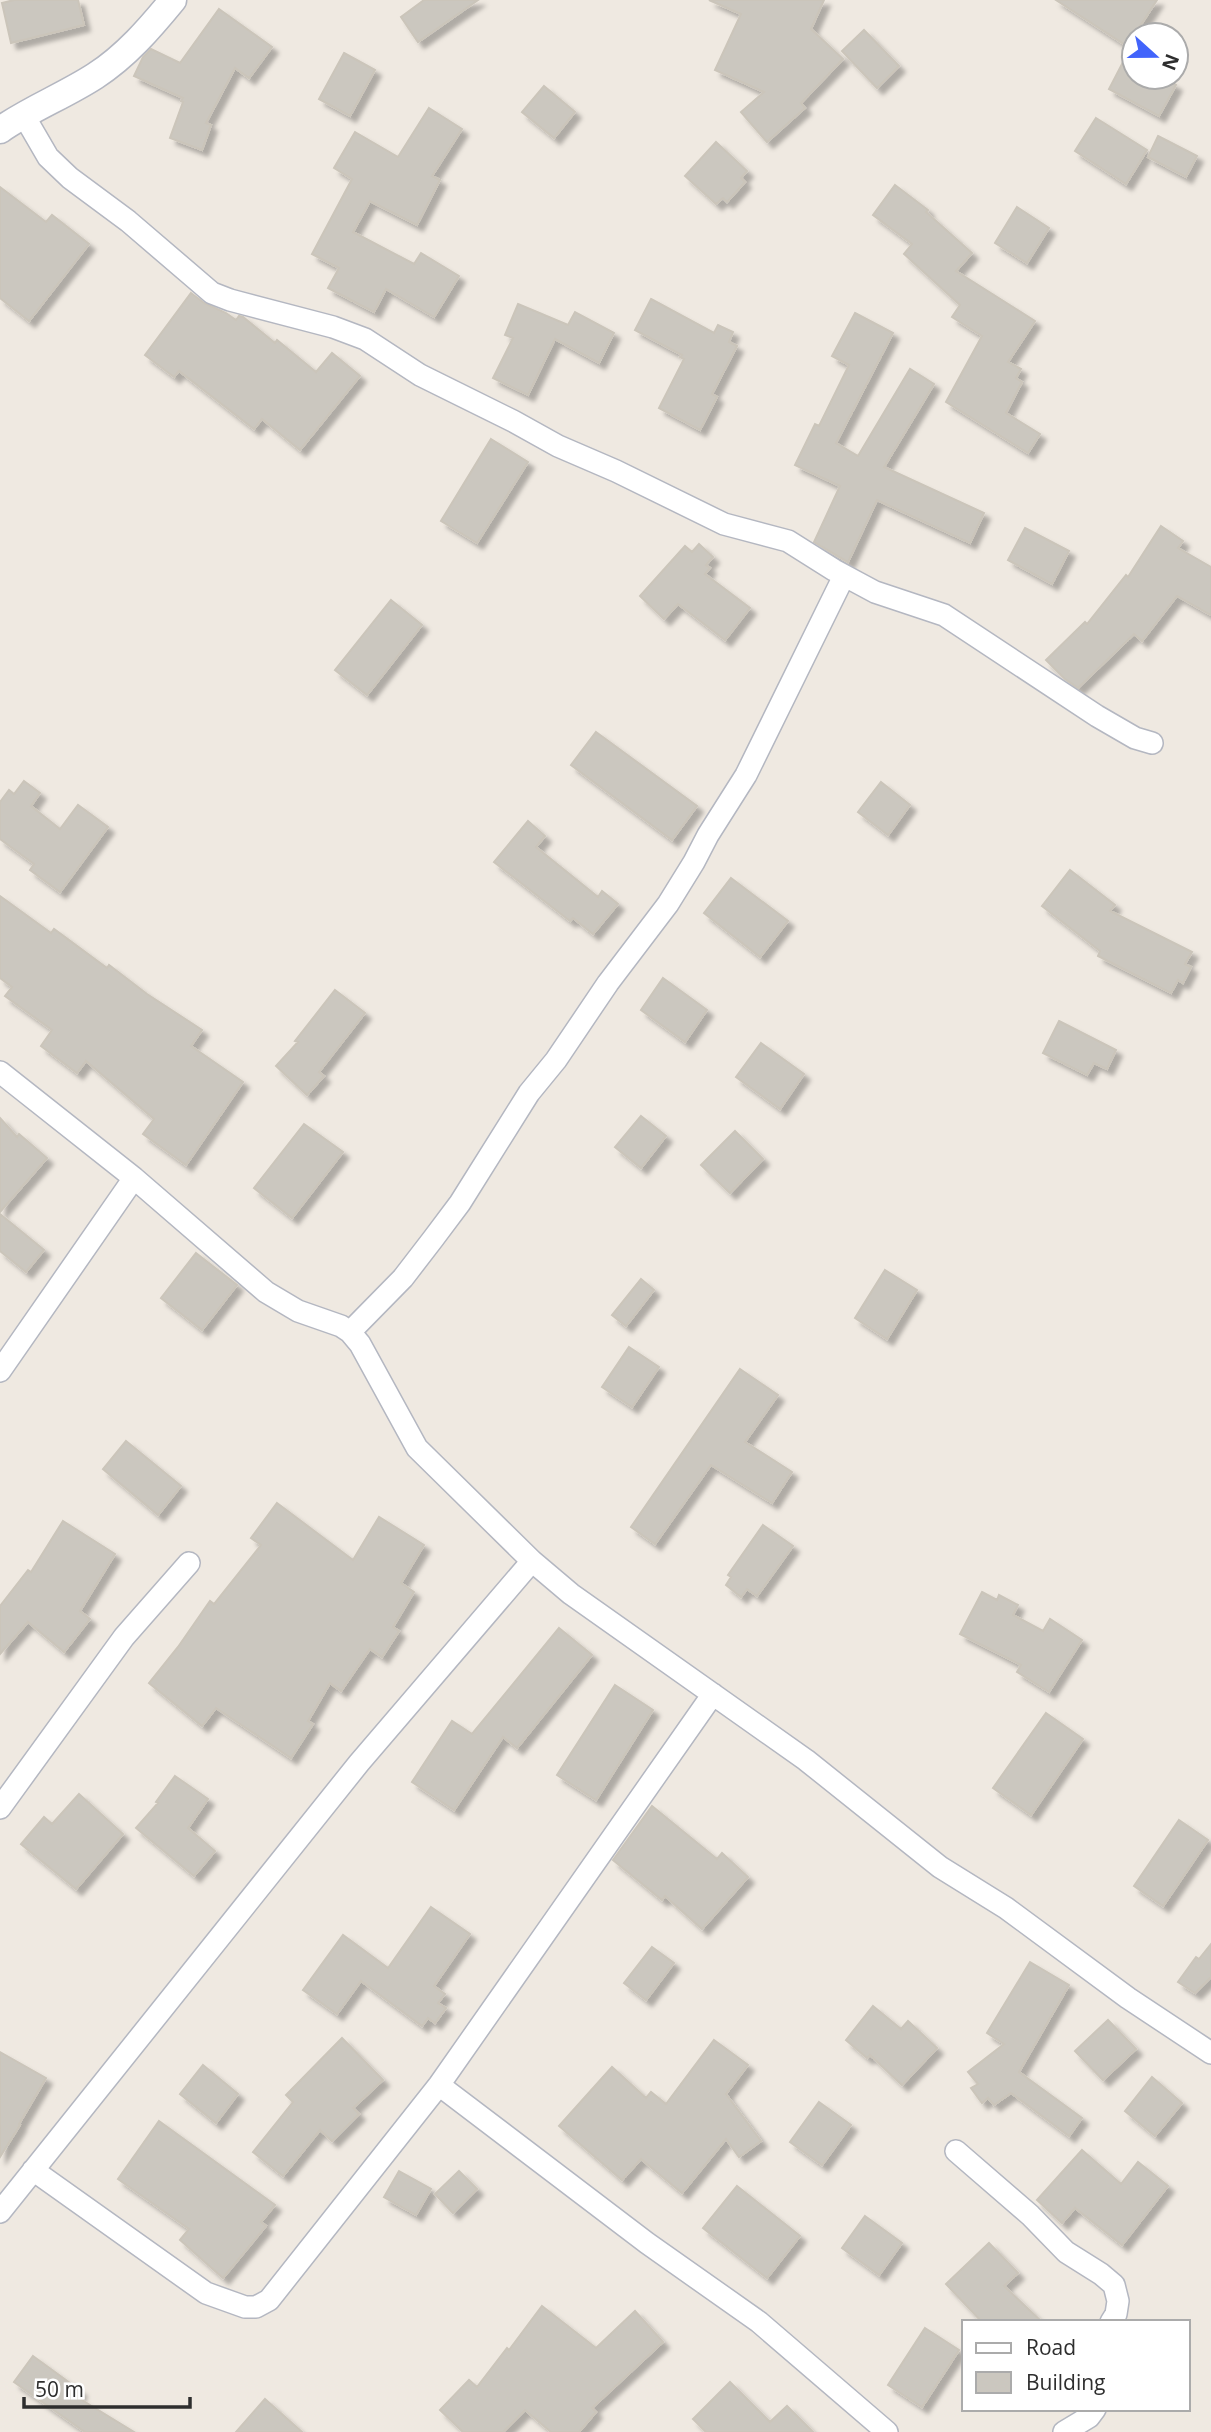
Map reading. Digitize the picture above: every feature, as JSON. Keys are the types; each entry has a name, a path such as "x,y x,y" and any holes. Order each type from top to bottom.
{"street":[{"path":"0,130 23,114 95,76 142,38 173,0"},
{"path":"23,114 48,157 70,178 128,221 212,293 271,312 333,327 365,339 419,375 558,446 724,524 788,541 875,592 944,615 1097,716 1135,738 1152,743"},
{"path":"350,1332 402,1278 454,1212 529,1093 556,1060 608,983 668,904 746,775 844,576"},
{"path":"0,1072 134,1178 266,1292 298,1311 341,1326 350,1332 360,1344 417,1448 570,1594 806,1760 940,1867 1006,1908 1128,1997 1211,2053"},
{"path":"0,1371 134,1178"},
{"path":"0,2213 359,1763 533,1561"},
{"path":"0,1808 124,1637 189,1563"},
{"path":"33,2170 206,2293 230,2304 256,2307 269,2300 439,2085 713,1694"},
{"path":"439,2085 647,2243 758,2322 887,2432"},
{"path":"956,2151 1030,2215 1066,2252 1114,2285 1118,2301 1112,2320"},
{"path":"1064,2432 1089,2417 1094,2411"}],"building":[{"path":"14,0 78,0 84,25 11,43 2,3"},
{"path":"424,0 478,0 418,42 401,17"},
{"path":"709,0 824,0 811,29 843,59 801,103 805,108 767,142 741,112 764,92 715,70 741,14"},
{"path":"1056,0 1157,0 1143,21 1120,21 1120,41"},
{"path":"219,9 272,47 249,78 235,68 206,123 211,125 202,150 170,138 183,98 134,76 143,57 151,49 180,63"},
{"path":"864,30 899,66 877,88 842,51"},
{"path":"344,53 375,70 350,116 319,99"},
{"path":"1120,68 1120,91 1173,91 1159,116 1109,89"},
{"path":"544,86 575,112 554,138 522,112"},
{"path":"429,108 462,129 432,176 440,180 417,225 370,201 353,232 414,264 421,253 459,276 434,317 386,289 374,312 328,288 339,268 312,254 352,179 334,168 355,132 398,157"},
{"path":"1096,118 1147,150 1126,184 1075,151"},
{"path":"1158,136 1197,156 1186,177 1148,157"},
{"path":"716,142 747,171 741,178 745,182 727,202 723,198 716,204 685,176"},
{"path":"895,185 928,210 926,212 972,253 956,271 1035,321 1008,362 1021,369 1016,378 1022,382 1006,413 1040,434 1028,453 946,402 982,336 952,317 960,305 904,254 912,244 873,215"},
{"path":"0,187 46,222 52,215 89,244 29,321 0,298"},
{"path":"1017,207 1049,228 1027,263 995,243"},
{"path":"191,293 236,320 239,316 243,317 316,372 332,353 360,376 300,450 262,419 254,429 179,371 174,377 145,355"},
{"path":"651,299 714,333 718,325 733,332 729,342 737,346 712,394 717,397 700,430 659,408 684,359 680,357 682,355 635,330"},
{"path":"518,304 568,325 575,312 614,333 599,363 555,339 528,395 493,378 513,338 505,335"},
{"path":"855,313 893,333 836,443 858,456 910,369 934,384 884,467 984,513 970,543 877,500 848,562 814,542 840,486 795,465 815,424 819,426 849,365 832,356"},
{"path":"491,439 528,462 477,543 441,521"},
{"path":"1161,526 1183,541 1178,548 1211,567 1211,615 1177,596 1142,641 1134,634 1078,688 1046,660 1085,622 1087,624 1126,575 1128,577"},
{"path":"1025,528 1069,551 1052,584 1008,560"},
{"path":"699,544 713,557 706,565 710,568 705,574 750,608 725,640 678,604 664,619 640,596 685,546 692,552"},
{"path":"391,600 422,625 367,695 335,670"},
{"path":"596,732 697,806 672,840 571,765"},
{"path":"24,781 40,793 31,806 60,829 78,805 108,827 60,892 30,870 34,864 0,839 0,802 9,790 14,794"},
{"path":"881,782 910,805 888,835 858,812"},
{"path":"528,821 545,836 536,847 598,897 602,891 618,904 593,934 573,918 570,921 494,862"},
{"path":"1070,870 1115,905 1110,911 1192,952 1185,964 1191,967 1183,983 1178,980 1171,993 1098,956 1100,951 1042,906"},
{"path":"731,878 788,921 760,957 704,913"},
{"path":"0,896 51,933 54,929 107,968 109,965 202,1030 191,1046 243,1082 186,1165 143,1134 154,1119 86,1061 77,1073 41,1046 52,1030 5,996 12,987 0,978"},
{"path":"663,978 707,1010 685,1042 641,1010"},
{"path":"335,990 365,1013 319,1072 324,1076 307,1095 276,1066 298,1042 295,1041"},
{"path":"1059,1021 1116,1050 1107,1069 1094,1063 1087,1075 1043,1053"},
{"path":"761,1043 804,1074 780,1109 736,1077"},
{"path":"641,1116 666,1136 641,1168 615,1147"},
{"path":"0,1118 17,1137 19,1134 47,1158 0,1212"},
{"path":"304,1124 343,1152 292,1218 254,1188"},
{"path":"735,1131 763,1159 730,1193 701,1165"},
{"path":"0,1214 44,1250 26,1272 0,1251"},
{"path":"196,1253 237,1285 202,1330 161,1298"},
{"path":"885,1270 917,1290 887,1339 855,1318"},
{"path":"641,1279 654,1290 626,1326 612,1315"},
{"path":"629,1347 659,1367 632,1407 602,1387"},
{"path":"740,1369 778,1395 745,1442 792,1472 772,1503 711,1465 655,1544 631,1527"},
{"path":"126,1441 181,1486 158,1515 103,1469"},
{"path":"277,1503 353,1560 379,1517 424,1545 401,1583 414,1592 393,1627 399,1631 382,1657 370,1649 341,1691 330,1683 308,1721 313,1724 291,1758 216,1708 202,1726 149,1683 210,1601 214,1604 261,1545 251,1538"},
{"path":"63,1521 115,1554 80,1611 90,1619 64,1652 28,1622 0,1654 0,1606 28,1570 31,1572"},
{"path":"763,1525 793,1546 757,1596 747,1589 741,1597 726,1585 731,1577 728,1575"},
{"path":"982,1592 997,1600 999,1595 1018,1605 1013,1615 1043,1631 1050,1619 1082,1640 1049,1692 1017,1672 1021,1665 960,1634"},
{"path":"559,1628 592,1655 517,1748 503,1737 454,1810 412,1782 452,1721 472,1734"},
{"path":"615,1685 653,1710 596,1800 557,1775"},
{"path":"1046,1713 1083,1739 1031,1815 993,1788"},
{"path":"175,1776 208,1799 188,1828 215,1851 194,1876 136,1828 158,1803 156,1802"},
{"path":"79,1794 123,1834 76,1889 21,1844 44,1817 52,1824"},
{"path":"652,1806 717,1859 722,1853 748,1877 702,1929 665,1896 662,1900 613,1860"},
{"path":"1179,1820 1208,1840 1163,1906 1134,1886"},
{"path":"431,1907 470,1934 434,1986 445,1994 438,2003 446,2008 435,2023 428,2018 422,2026 361,1981 337,2014 303,1990 343,1935 388,1968"},
{"path":"1211,1944 1211,1977 1195,1993 1178,1982 1196,1957 1199,1959"},
{"path":"652,1947 674,1963 646,2000 624,1983"},
{"path":"1030,1962 1069,1985 1019,2072 1082,2118 1069,2136 1011,2093 994,2105 988,2098 982,2103 971,2088 978,2084 968,2072 1004,2044 987,2033"},
{"path":"873,2006 901,2029 908,2021 937,2048 902,2085 870,2055 867,2058 846,2040"},
{"path":"1108,2020 1136,2049 1103,2080 1075,2051"},
{"path":"342,2038 383,2080 353,2108 359,2114 332,2141 320,2130 283,2176 253,2152 293,2102 286,2095"},
{"path":"714,2040 748,2065 726,2094 761,2141 739,2157 726,2139 682,2193 641,2159 622,2180 559,2126 612,2067 646,2098 651,2092 666,2104"},
{"path":"0,2052 46,2078 0,2157"},
{"path":"203,2065 238,2094 216,2123 180,2094"},
{"path":"1152,2077 1182,2103 1155,2136 1125,2111"},
{"path":"819,2102 851,2125 822,2165 790,2142"},
{"path":"159,2121 275,2205 261,2222 266,2226 223,2278 180,2240 189,2229 118,2179"},
{"path":"1082,2150 1121,2184 1138,2162 1168,2186 1122,2245 1075,2208 1062,2223 1037,2200"},
{"path":"399,2171 431,2189 416,2215 384,2197"},
{"path":"459,2171 477,2189 453,2213 435,2194"},
{"path":"737,2186 800,2236 767,2278 703,2228"},
{"path":"865,2216 902,2243 879,2275 842,2248"},
{"path":"989,2243 1018,2273 1004,2286 1040,2320 980,2320 946,2284"},
{"path":"542,2306 596,2348 635,2311 663,2342 592,2408 596,2412 579,2432 551,2432 525,2410 503,2432 463,2432 440,2410 469,2380 477,2387"},
{"path":"925,2328 959,2350 922,2407 888,2385"},
{"path":"33,2356 81,2391 77,2397 134,2432 85,2432 14,2382"},
{"path":"730,2382 770,2422 787,2406 813,2432 706,2432 693,2419"},
{"path":"265,2399 302,2432 236,2432"}]}
